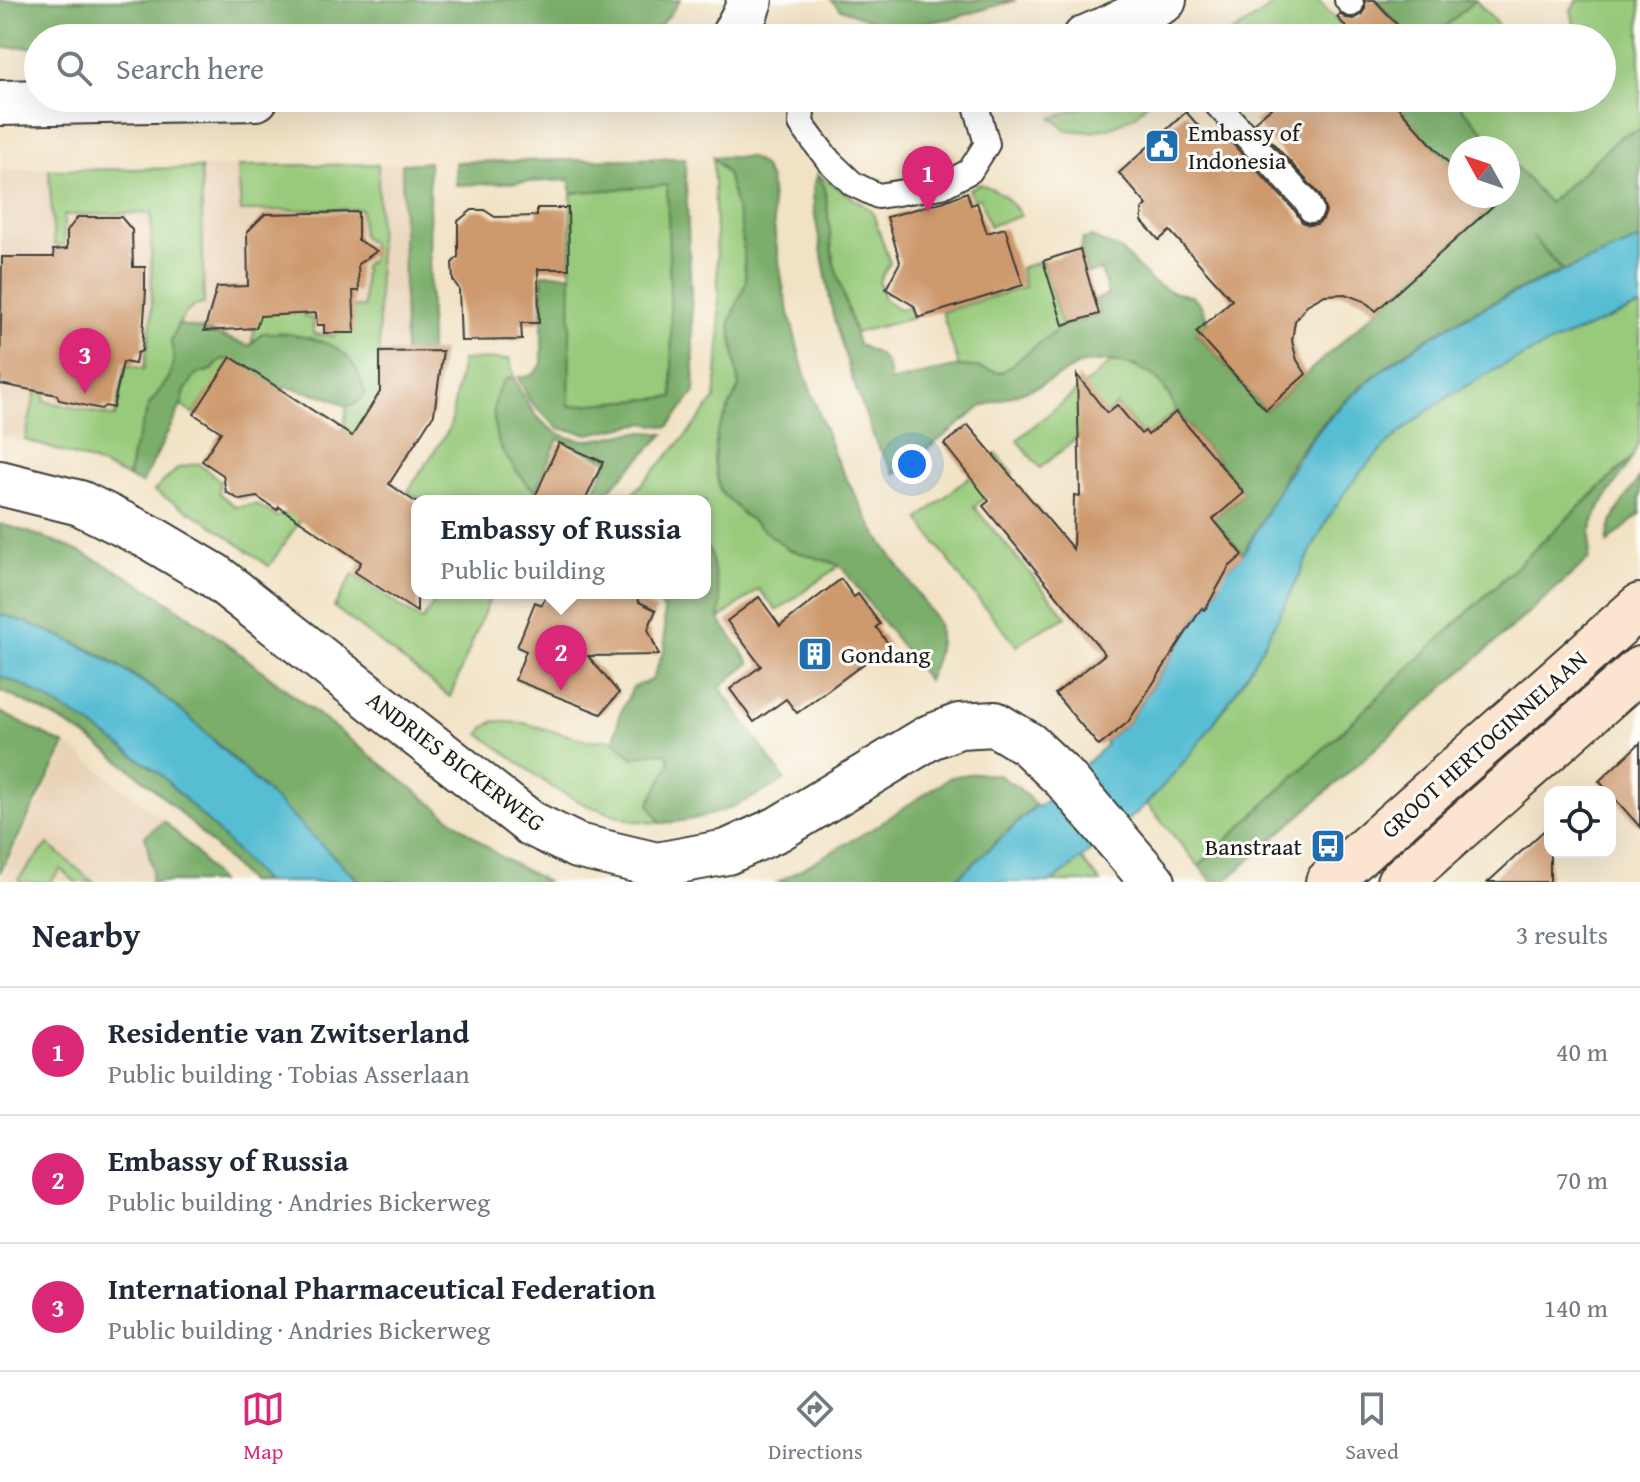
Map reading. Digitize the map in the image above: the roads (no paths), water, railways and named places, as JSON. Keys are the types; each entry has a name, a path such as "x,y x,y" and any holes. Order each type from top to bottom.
{"main road":[{"name":"GROOT HERTOGINNELAAN","path":"1328,882 1640,606"},
{"name":"GROOT HERTOGINNELAAN","path":"1399,882 1640,669"}],"street":[{"path":"1132,24 1152,18"},
{"path":"0,103 24,103"},
{"name":"ANDRIES BICKERWEG","path":"0,483 80,503 149,537 215,576 530,823 577,846 657,865 727,852 778,829 930,737 959,726 995,724 1028,744 1065,779 1153,882"}],"lane":[{"path":"802,112 801,124 829,161 853,184 878,196 942,186 970,171 987,144 978,112"},
{"path":"1224,112 1311,210"}],"water":[{"path":"1640,240 1640,306 1490,372 1421,416 1361,472 1327,520 1269,634 1239,685 1206,734 1143,807 1050,882 953,882 1036,806 1039,807 1128,722 1203,609 1206,610 1220,583 1215,578 1243,554 1300,456 1348,400 1384,369 1465,318 1508,296"},
{"path":"0,614 52,633 100,656 167,700 189,717 360,882 264,882 159,773 91,725 23,685 0,676"}],"place":[{"name":"Embassy of Indonesia","path":"1162,146"},
{"name":"Residentie van Zwitserland","path":"928,212"},
{"name":"International Pharmaceutical Federation","path":"85,394"},
{"name":"Gondang","path":"815,654"},
{"name":"Embassy of Russia","path":"561,691"},
{"name":"Banstraat","path":"1328,846"}]}
